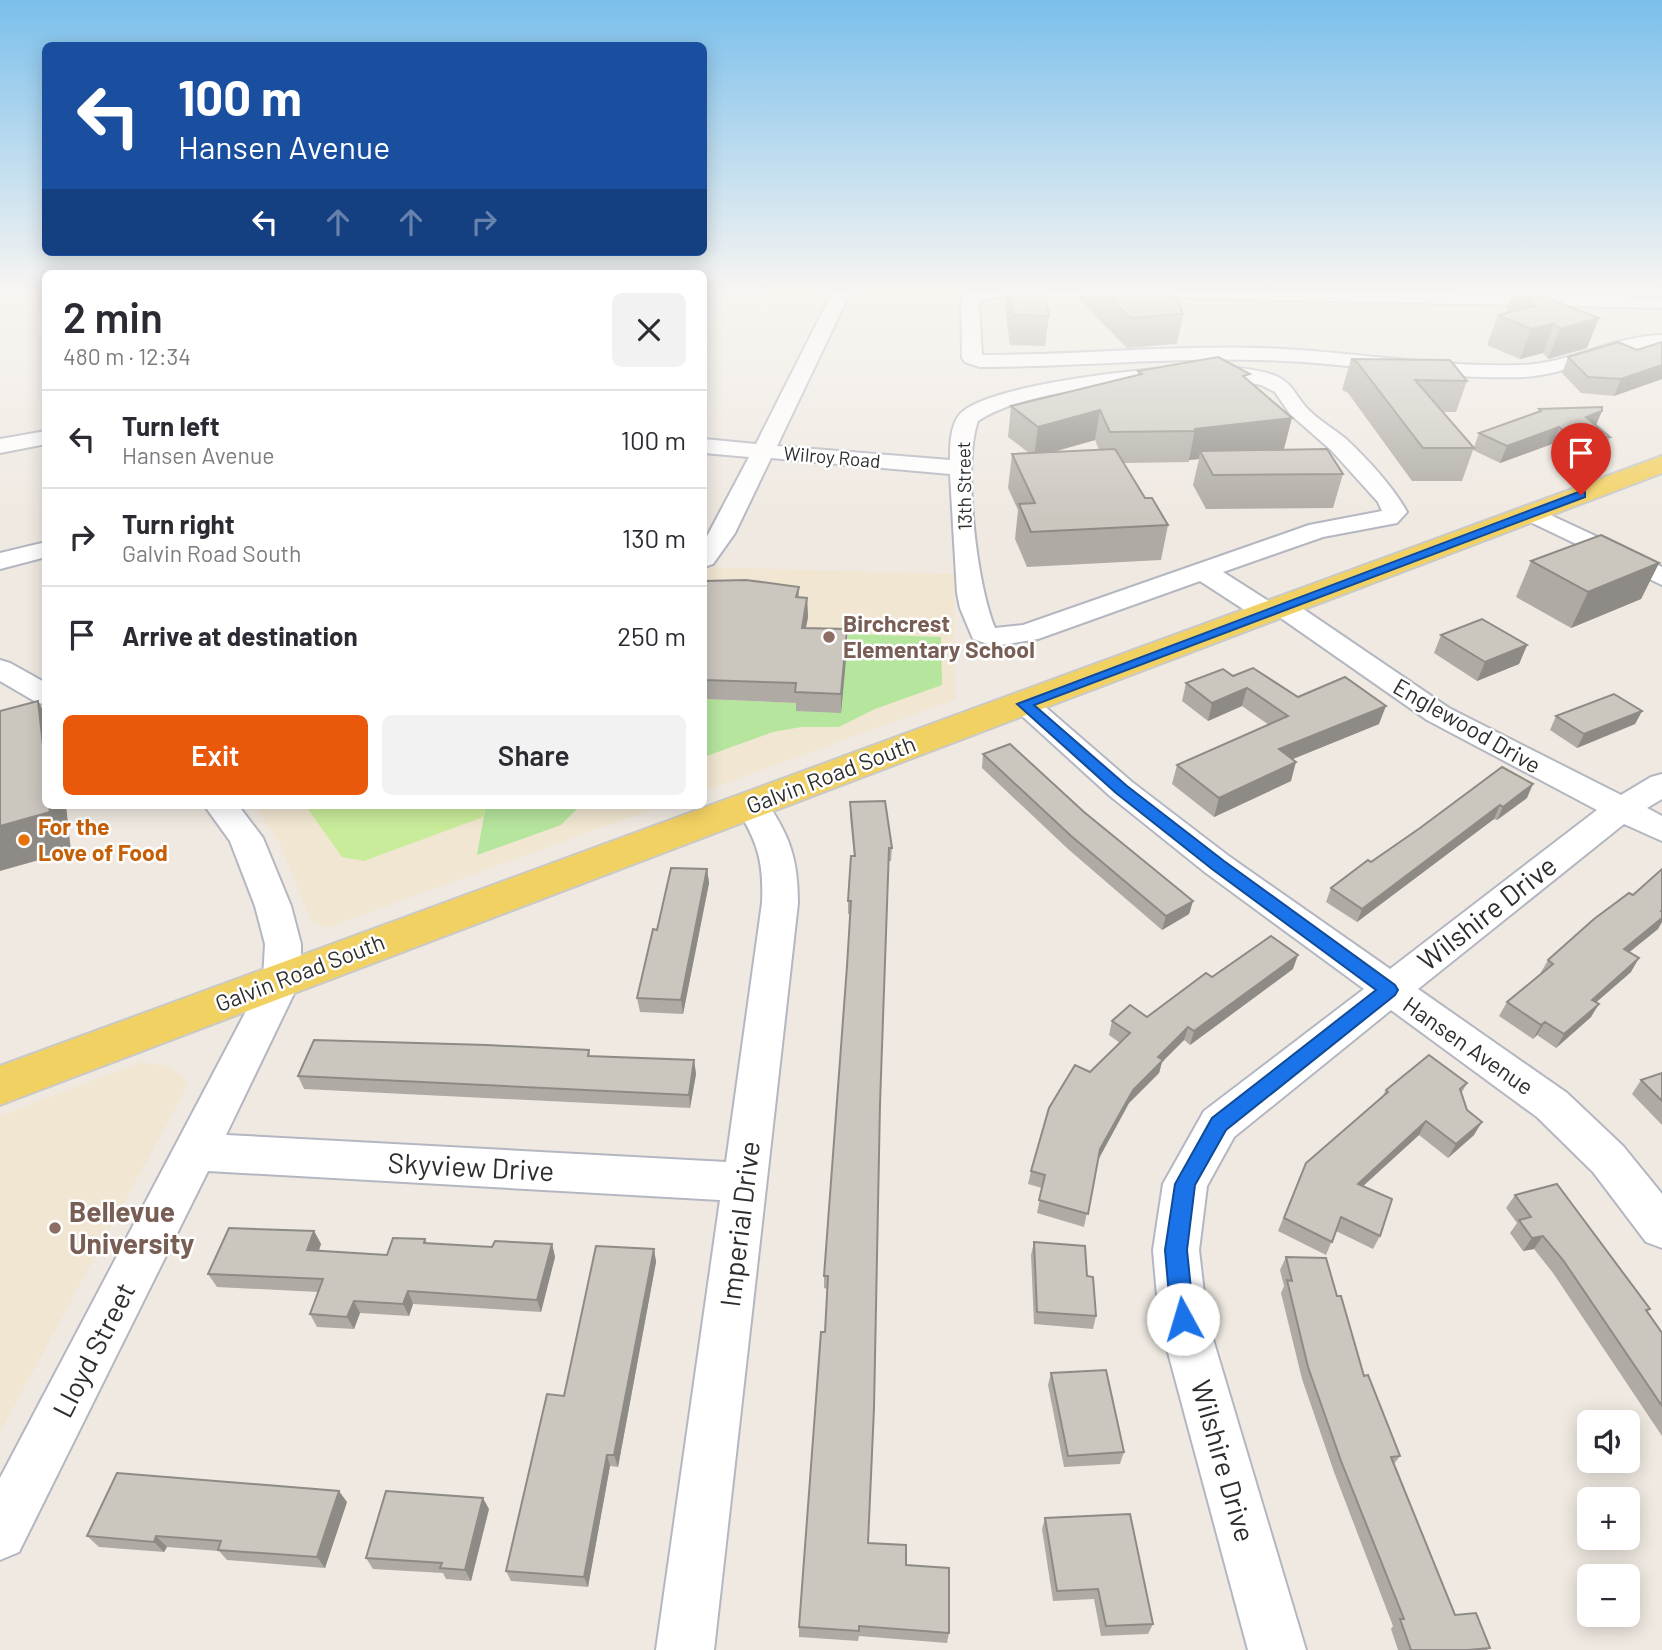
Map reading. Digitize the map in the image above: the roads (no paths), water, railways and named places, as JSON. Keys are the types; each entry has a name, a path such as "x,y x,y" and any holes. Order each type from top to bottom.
{"main road":[{"name":"Galvin Road South","path":"0,1086 1662,464"}],"street":[{"path":"707,555 723,533 805,366"},
{"path":"1412,366 1475,371 1527,371 1563,366"},
{"name":"13th Street","path":"1187,373 1241,375 1267,380 1283,388 1297,410 1339,445 1388,499 1395,512 1388,518 1318,530 1028,633 994,638 983,633 973,607 966,555 961,468 967,419 977,411 1005,402 1119,378 1187,373"},
{"path":"0,446 42,438"},
{"name":"Wilroy Road","path":"707,446 961,468"},
{"path":"1531,513 1662,577"},
{"path":"0,561 42,550"},
{"name":"Englewood Drive","path":"1203,571 1274,609 1438,714 1662,830"},
{"path":"0,669 42,694"},
{"name":"Hansen Avenue","path":"1024,704 1132,798 1218,865 1552,1105 1608,1159 1662,1228"},
{"name":"Wilshire Drive","path":"1277,1650 1183,1319 1176,1250 1185,1184 1219,1124 1620,809 1662,784"},
{"name":"Imperial Drive","path":"685,1650 746,1182 781,875 772,834 751,805"},
{"path":"223,809 246,838 273,906 283,944 282,979"},
{"name":"Lloyd Street","path":"0,1533 282,979"},
{"name":"Skyview Drive","path":"196,1152 746,1182"}],"place":[{"name":"Birchcrest Elementary School","path":"829,637"},
{"name":"For the Love of Food","path":"24,840"},
{"name":"Bellevue University","path":"55,1228"}]}
